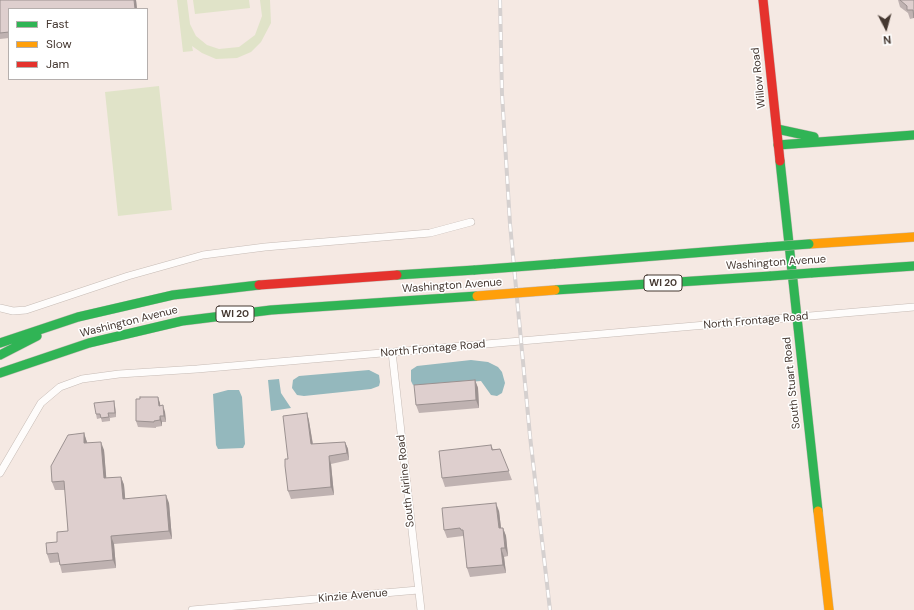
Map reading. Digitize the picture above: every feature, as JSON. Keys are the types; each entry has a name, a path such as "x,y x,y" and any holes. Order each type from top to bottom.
{"main road":[{"name":"Willow Road","path":"763,0 779,148"},
{"path":"777,129 833,140"},
{"path":"779,148 833,140 914,135"},
{"path":"779,148 914,141"},
{"name":"South Stuart Road","path":"779,148 796,317 829,610"},
{"path":"878,240 914,233"},
{"name":"Washington Avenue","path":"0,343 58,324 118,307 173,295 245,286 914,237"},
{"name":"Washington Avenue","path":"0,373 89,343 182,321 271,310 914,266"},
{"path":"0,355 58,324"}],"street":[{"path":"0,308 13,311 26,310 128,276 202,255 280,245 430,233 471,222"},
{"name":"North Frontage Road","path":"0,473 41,403 55,390 74,381 119,374 205,368 914,307"},
{"name":"South Airline Road","path":"392,352 421,610"},
{"name":"Kinzie Avenue","path":"192,610 418,590"}],"green space":[{"path":"177,0 187,0 190,24 196,36 207,45 219,49 239,47 255,35 262,16 260,0 270,0 271,23 261,42 251,52 237,58 216,59 202,53 192,46 193,51 183,52"},
{"path":"193,0 249,0 250,8 195,14"},
{"path":"159,86 172,210 118,216 105,92"}],"water":[{"path":"471,360 488,362 498,367 502,372 505,383 502,393 497,396 491,395 481,381 418,386 413,385 411,381 411,370 417,366"},
{"path":"369,370 379,375 380,382 379,386 371,389 304,396 297,395 292,388 293,380 299,376"},
{"path":"279,379 281,393 291,408 271,411 268,380"},
{"path":"228,390 239,390 242,397 245,444 243,448 218,449 216,445 213,394"}],"building":[{"path":"0,0 134,0 135,8 8,8 8,32 0,33"},
{"path":"900,0 914,0 914,18 913,10 907,10 907,6"},
{"path":"475,380 476,400 416,405 414,385"},
{"path":"140,397 158,397 159,406 163,405 164,416 160,416 160,420 154,422 136,421 136,399 140,399"},
{"path":"114,401 115,413 108,413 109,417 101,418 100,414 96,414 94,403"},
{"path":"307,413 311,444 345,442 347,453 329,456 331,487 288,491 285,459 288,459 283,416"},
{"path":"84,433 84,443 101,442 104,478 121,477 123,499 166,495 169,531 111,536 113,560 60,565 58,553 47,554 46,543 57,542 57,532 68,531 64,481 52,482 51,466 68,435"},
{"path":"491,445 492,450 500,449 509,471 442,478 439,451"},
{"path":"496,503 499,528 503,528 505,548 501,548 503,565 467,568 463,530 460,528 444,530 442,508"}],"railway":[{"path":"500,0 502,94 510,224 530,436 550,610"}],"traffic: fast":[{"path":"777,129 814,137"},
{"path":"778,145 914,135"},
{"path":"780,161 818,511"},
{"path":"768,247 809,244"},
{"path":"554,264 768,247"},
{"path":"475,270 554,264"},
{"path":"811,273 914,266"},
{"path":"397,275 475,270"},
{"path":"771,276 811,273"},
{"path":"555,290 771,276"},
{"path":"0,343 78,317 173,295 259,285"},
{"path":"0,373 89,343 182,321 271,310 477,296"},
{"path":"0,355 37,336"}],"traffic: slow":[{"path":"809,244 914,237"},
{"path":"477,296 555,290"},
{"path":"818,511 829,610"}],"traffic: jam":[{"path":"763,0 780,161"},
{"path":"259,285 397,275"}]}
